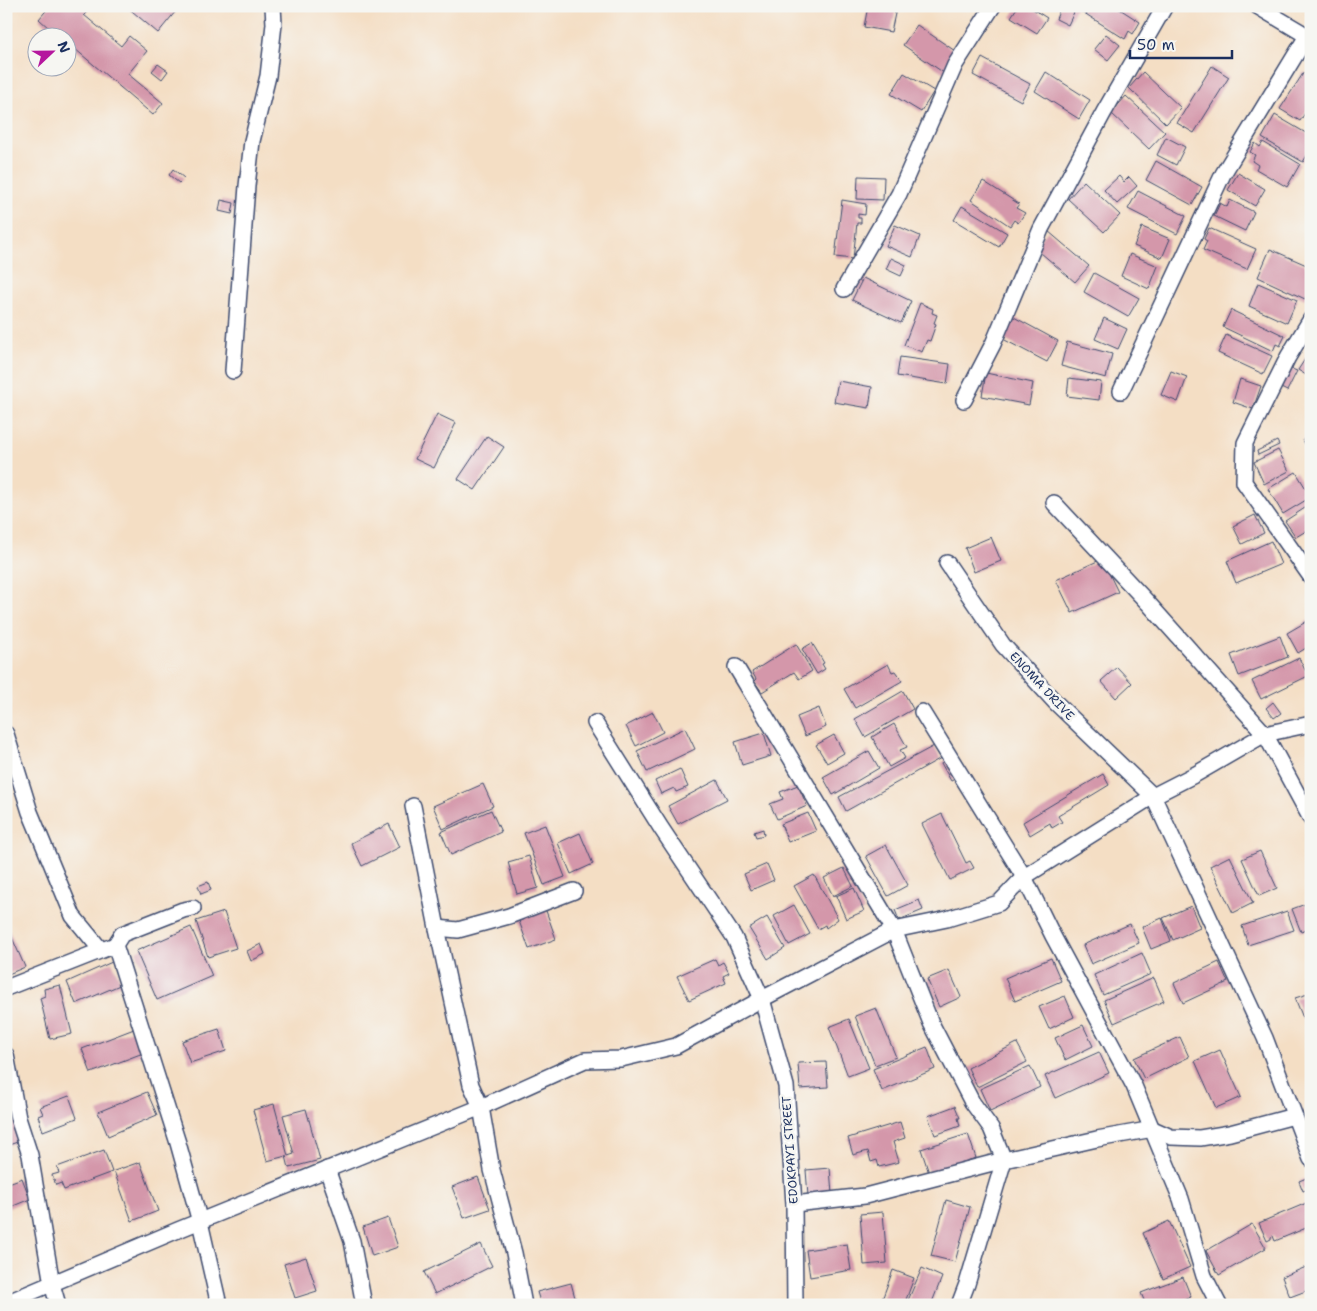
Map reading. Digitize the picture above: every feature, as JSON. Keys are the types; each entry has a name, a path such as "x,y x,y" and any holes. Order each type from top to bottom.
{"street":[{"path":"233,371 247,186 252,141 268,76 274,24 273,6"},
{"path":"844,289 899,194 955,65 993,6"},
{"path":"964,400 993,344 1041,229 1104,112 1165,6"},
{"path":"1120,392 1223,174 1309,37 1257,6"},
{"path":"1311,319 1288,357 1245,443 1244,482 1311,577"},
{"path":"1054,503 1148,603 1265,734 1311,819"},
{"name":"ENOMA DRIVE","path":"947,562 1009,652 1055,702 1153,796"},
{"path":"736,666 894,930 931,1023 972,1102 991,1128 1004,1160 959,1305"},
{"path":"922,712 1024,877 1052,936 1134,1086 1181,1199 1204,1276 1219,1305"},
{"name":"EDOKPAYI STREET","path":"595,722 661,828 734,938 762,998 786,1086 794,1204 795,1305"},
{"path":"6,1303 178,1230 481,1107 585,1060 621,1059 676,1046 762,998 894,930 947,919 999,903 1024,877 1153,796 1196,774 1265,734 1311,724"},
{"path":"6,734 30,812 73,916 108,947 178,1143 200,1222 219,1305"},
{"path":"1153,796 1265,1038 1311,1159"},
{"path":"413,806 471,1085 481,1107 492,1170 514,1254 524,1305"},
{"path":"437,928 458,930 510,916 574,891"},
{"path":"6,988 108,947 122,934 193,908"},
{"path":"6,1055 18,1118 30,1156 52,1284 58,1305"},
{"path":"794,1204 865,1196 1004,1160 1097,1139 1153,1129 1171,1137 1200,1138 1230,1133 1294,1116"},
{"path":"327,1170 352,1241 364,1305"}],"building":[{"path":"50,6 72,6 74,8 75,6 92,6 84,15 121,46 129,36 147,51 128,74 163,103 153,115 78,51 78,28 49,28 39,19"},
{"path":"126,6 180,6 158,33"},
{"path":"868,6 883,6 896,9 891,32 864,27"},
{"path":"1018,6 1028,6 1047,18 1037,33 1011,17"},
{"path":"1061,6 1077,6 1068,25 1056,19"},
{"path":"1084,6 1115,6 1140,22 1133,34 1129,31 1125,39 1081,11"},
{"path":"917,25 958,53 944,73 903,45"},
{"path":"1106,34 1120,45 1108,60 1094,49"},
{"path":"982,58 1030,84 1021,101 973,75"},
{"path":"158,64 168,71 162,79 152,71"},
{"path":"1212,66 1229,77 1194,133 1177,123"},
{"path":"1311,71 1311,104 1300,121 1280,109 1304,72 1308,75"},
{"path":"1046,72 1090,100 1079,119 1035,91"},
{"path":"1143,72 1181,108 1166,124 1129,88"},
{"path":"904,73 934,91 921,112 891,94"},
{"path":"1126,96 1165,132 1149,149 1111,113"},
{"path":"1275,115 1311,136 1311,149 1303,162 1262,138"},
{"path":"1166,137 1185,147 1176,165 1157,155"},
{"path":"1263,142 1300,164 1287,187 1256,169 1258,165 1252,161 1255,155 1250,152 1255,143 1260,147"},
{"path":"1156,161 1202,187 1192,205 1146,180"},
{"path":"173,169 184,178 179,183 169,175"},
{"path":"1238,173 1265,189 1255,206 1228,190"},
{"path":"858,176 884,177 883,200 857,199"},
{"path":"1119,176 1124,182 1129,177 1137,186 1117,204 1104,190"},
{"path":"983,181 1019,204 1016,208 1025,213 1018,223 1014,220 1010,226 971,200"},
{"path":"1084,181 1120,215 1104,232 1068,199"},
{"path":"1138,191 1186,216 1177,234 1128,209"},
{"path":"221,200 234,203 232,214 219,211"},
{"path":"842,200 866,204 865,215 858,214 858,218 861,218 861,223 857,223 853,259 835,257"},
{"path":"1230,200 1254,212 1245,231 1214,216 1220,203 1227,207"},
{"path":"962,206 1007,233 999,247 954,220"},
{"path":"895,225 920,236 912,257 886,246"},
{"path":"1142,227 1170,239 1162,258 1134,246"},
{"path":"1209,228 1256,249 1247,269 1203,250 1207,241 1204,239"},
{"path":"1048,231 1089,266 1075,282 1034,247"},
{"path":"1270,249 1311,267 1311,286 1305,299 1258,277"},
{"path":"1130,254 1158,266 1149,289 1121,276"},
{"path":"891,258 906,265 901,276 886,269"},
{"path":"1094,273 1139,298 1128,317 1084,292"},
{"path":"863,278 911,301 901,323 852,300"},
{"path":"1258,283 1297,300 1287,323 1249,306"},
{"path":"920,303 933,309 932,313 937,315 930,341 927,340 922,352 904,345"},
{"path":"1231,310 1285,336 1280,346 1276,344 1273,351 1223,327"},
{"path":"1012,316 1058,341 1047,362 1001,338"},
{"path":"1104,318 1127,329 1118,349 1095,339"},
{"path":"1226,335 1272,356 1263,374 1218,353"},
{"path":"1067,342 1112,354 1106,378 1061,366"},
{"path":"1311,350 1311,378 1298,370"},
{"path":"900,357 950,364 947,384 897,376"},
{"path":"1289,368 1297,371 1287,391 1279,387"},
{"path":"1171,371 1187,377 1178,402 1161,395"},
{"path":"986,373 1033,383 1029,405 982,396"},
{"path":"1069,378 1101,382 1099,400 1067,396"},
{"path":"1240,379 1261,386 1253,409 1233,402"},
{"path":"838,381 872,387 869,408 834,402"},
{"path":"437,414 456,423 434,468 415,459"},
{"path":"1311,435 1311,455 1303,440"},
{"path":"487,436 504,447 475,490 458,479"},
{"path":"1277,441 1279,445 1258,455 1257,451"},
{"path":"1278,450 1289,471 1264,484 1254,462"},
{"path":"1296,472 1311,497 1283,514 1268,489"},
{"path":"1311,504 1311,528 1296,537 1285,521"},
{"path":"1255,515 1264,533 1242,544 1233,526"},
{"path":"991,537 1001,561 974,572 965,548"},
{"path":"1271,541 1281,564 1236,583 1227,561"},
{"path":"1102,559 1118,592 1072,613 1056,580"},
{"path":"1311,619 1311,645 1298,653 1287,633"},
{"path":"1280,636 1288,657 1239,676 1231,655"},
{"path":"812,643 824,663 822,664 825,669 817,674 802,649"},
{"path":"796,644 812,671 799,679 794,672 762,692 754,681 756,679 752,672"},
{"path":"1299,658 1308,676 1261,699 1252,681"},
{"path":"888,664 892,672 895,671 902,681 855,708 844,689"},
{"path":"1117,667 1132,683 1116,698 1101,681"},
{"path":"903,691 913,709 865,737 855,719"},
{"path":"1273,702 1281,713 1274,718 1266,708"},
{"path":"819,708 826,727 805,736 797,717"},
{"path":"653,712 663,732 636,746 626,726"},
{"path":"894,724 907,747 900,750 905,758 889,767 872,737"},
{"path":"685,728 695,749 647,772 637,751"},
{"path":"764,733 771,756 742,765 735,742"},
{"path":"834,735 844,753 827,763 816,745"},
{"path":"934,746 941,758 846,811 839,797"},
{"path":"869,751 879,768 833,795 823,777"},
{"path":"948,759 959,777 951,781 941,763"},
{"path":"680,769 688,787 676,792 674,788 661,794 655,781"},
{"path":"1103,774 1109,785 1058,816 1062,822 1052,828 1050,823 1030,835 1023,822"},
{"path":"717,780 727,799 678,824 668,806"},
{"path":"483,784 493,806 443,829 433,806"},
{"path":"798,785 807,806 777,819 770,804 783,799 780,792"},
{"path":"491,810 501,832 451,855 441,832"},
{"path":"808,813 816,831 788,842 781,824"},
{"path":"942,814 966,863 970,861 974,868 950,880 922,824"},
{"path":"389,824 400,847 362,866 351,843"},
{"path":"545,825 565,877 544,885 524,833"},
{"path":"763,829 764,835 756,837 754,832"},
{"path":"580,833 593,864 571,874 558,843"},
{"path":"886,845 908,885 888,896 866,856"},
{"path":"1260,851 1277,888 1259,896 1242,859"},
{"path":"529,856 538,888 517,894 508,862"},
{"path":"1230,856 1253,903 1233,913 1210,866"},
{"path":"767,864 774,880 751,890 744,874"},
{"path":"844,868 853,886 833,896 824,878"},
{"path":"814,875 838,919 826,928 825,925 818,929 794,886"},
{"path":"208,882 211,890 201,894 198,886"},
{"path":"854,888 864,911 846,919 836,896"},
{"path":"919,900 923,910 899,920 895,910"},
{"path":"1311,902 1311,928 1301,932 1292,909"},
{"path":"794,905 810,934 789,945 774,916"},
{"path":"1191,906 1200,928 1173,940 1163,918"},
{"path":"545,908 556,939 529,949 518,918"},
{"path":"1287,911 1294,930 1248,945 1242,926"},
{"path":"224,912 236,948 208,957 196,921"},
{"path":"767,917 785,948 768,959 749,928"},
{"path":"1162,918 1171,941 1151,949 1142,927"},
{"path":"6,924 25,967 6,975"},
{"path":"1130,924 1139,943 1091,964 1083,945"},
{"path":"191,927 212,976 157,1000 136,951"},
{"path":"261,944 265,954 251,961 247,951"},
{"path":"1142,953 1151,974 1103,995 1094,975"},
{"path":"1051,958 1061,981 1015,1001 1005,978"},
{"path":"715,959 718,965 723,962 729,973 723,976 726,983 689,1000 677,976"},
{"path":"112,962 122,984 76,1004 67,982"},
{"path":"1219,962 1228,982 1183,1003 1174,983"},
{"path":"949,970 961,997 939,1007 927,979"},
{"path":"1154,978 1164,1001 1114,1023 1104,1000"},
{"path":"60,985 72,1034 50,1039 40,998 45,996 44,989"},
{"path":"1311,993 1311,1021 1305,1023 1295,998"},
{"path":"1065,996 1074,1017 1049,1029 1039,1007"},
{"path":"876,1008 896,1057 875,1065 855,1016"},
{"path":"849,1019 869,1068 848,1076 829,1027"},
{"path":"1083,1025 1093,1046 1065,1060 1055,1038"},
{"path":"134,1029 143,1053 91,1073 82,1049"},
{"path":"219,1029 226,1051 190,1063 182,1041"},
{"path":"1180,1037 1189,1057 1144,1079 1134,1058"},
{"path":"1017,1043 1027,1062 977,1087 968,1068"},
{"path":"927,1047 935,1069 882,1091 873,1069"},
{"path":"1220,1050 1241,1097 1216,1108 1195,1061"},
{"path":"1099,1052 1109,1073 1055,1098 1045,1076"},
{"path":"826,1062 828,1087 800,1089 798,1063"},
{"path":"1030,1066 1040,1087 990,1111 980,1089"},
{"path":"147,1092 157,1115 108,1136 98,1112"},
{"path":"69,1096 77,1118 43,1131 38,1116 43,1114 40,1107"},
{"path":"274,1104 288,1156 294,1154 283,1115 306,1109 320,1160 289,1168 286,1156 267,1161 253,1110"},
{"path":"955,1106 960,1118 958,1118 960,1126 935,1135 928,1116"},
{"path":"14,1116 23,1140 6,1146 6,1119"},
{"path":"900,1122 905,1138 893,1142 899,1162 879,1167 877,1160 871,1162 868,1151 853,1155 848,1138"},
{"path":"968,1134 976,1158 929,1173 921,1149"},
{"path":"104,1150 112,1172 64,1190 61,1183 56,1185 52,1175 59,1173 57,1167"},
{"path":"140,1162 158,1211 132,1221 114,1171"},
{"path":"830,1168 832,1194 808,1196 806,1170"},
{"path":"478,1177 490,1209 464,1218 452,1187"},
{"path":"1309,1177 1311,1188 1303,1191 1299,1181"},
{"path":"22,1178 30,1199 6,1209 6,1184"},
{"path":"946,1200 970,1207 955,1262 931,1256"},
{"path":"1309,1202 1311,1207 1311,1226 1275,1241 1273,1236 1267,1241 1259,1223"},
{"path":"883,1212 887,1263 864,1265 860,1214"},
{"path":"388,1218 398,1247 372,1256 363,1227"},
{"path":"1169,1221 1190,1267 1163,1279 1143,1233"},
{"path":"1252,1224 1266,1248 1219,1275 1206,1251"},
{"path":"481,1244 492,1266 435,1294 424,1272"},
{"path":"847,1244 851,1270 810,1277 806,1250"},
{"path":"306,1257 317,1291 295,1298 284,1264"},
{"path":"1311,1265 1311,1289 1290,1297 1282,1277"},
{"path":"922,1268 942,1277 931,1305 906,1305"},
{"path":"893,1270 914,1278 904,1305 880,1305"},
{"path":"1183,1277 1191,1297 1172,1305 1146,1305 1141,1293"},
{"path":"571,1283 577,1305 541,1305 537,1292"},
{"path":"1206,1299 1209,1305 1198,1305 1198,1303"}]}
